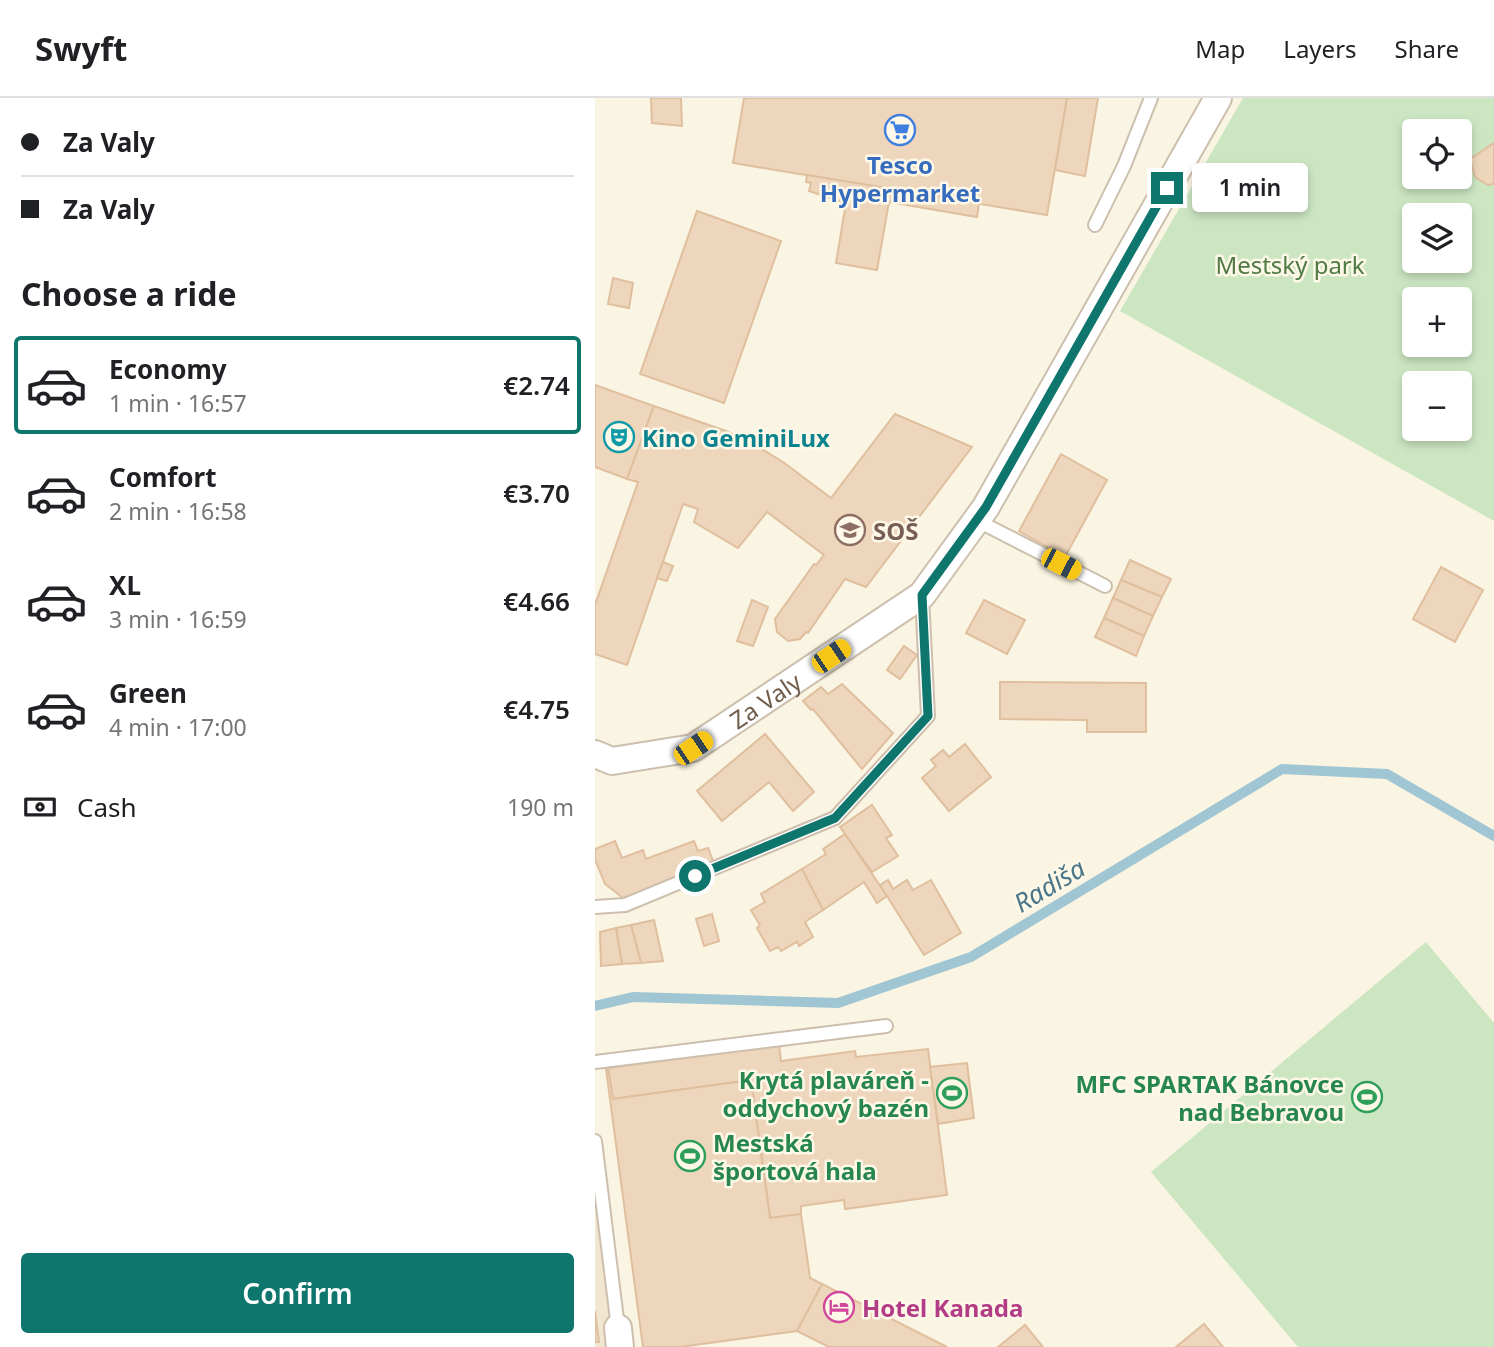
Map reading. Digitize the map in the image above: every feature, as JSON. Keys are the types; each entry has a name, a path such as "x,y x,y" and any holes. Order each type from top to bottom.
{"street":[{"name":"Za Valy","path":"595,754 613,761 693,748 922,595 976,520 1218,98"}],"lane":[{"path":"1095,225 1124,166 1151,98"},
{"path":"976,520 1105,586"},
{"path":"595,907 625,905 835,818 928,716 922,595"},
{"path":"595,1062 886,1026"},
{"path":"595,1141 619,1338"}],"shaded area":[{"path":"595,1124 623,1347 595,1347"}],"green space":[{"name":"Mestský park","path":"1243,98 1494,98 1494,521 1120,311"},
{"name":"MFC SPARTAK Bánovce nad Bebravou","path":"1426,942 1494,1023 1494,1347 1298,1347 1151,1172"}],"building":[{"path":"651,98 681,98 682,126 652,123"},
{"name":"Tesco Hypermarket","path":"744,98 1067,98 1047,215 733,163"},
{"path":"1067,98 1098,98 1085,176 1055,170"},
{"path":"1494,143 1494,184 1488,185 1475,177 1472,158"},
{"path":"807,175 979,203 977,217 889,202 877,270 836,263 846,203 809,191 811,183 806,182"},
{"path":"697,211 781,241 724,403 640,374"},
{"path":"613,278 633,283 629,308 608,304"},
{"name":"Kino GeminiLux","path":"595,385 654,406 627,479 595,467"},
{"name":"SOŠ","path":"654,406 752,443 783,462 831,498 895,414 972,447 866,587 845,579 808,633 800,639 788,641 777,632 775,619 814,564 824,555 767,512 738,548 694,522 698,509 683,504 627,665 595,654 595,605 638,482 627,479"},
{"path":"1061,454 1107,480 1065,557 1019,531"},
{"path":"1130,560 1171,579 1162,597 1121,580"},
{"path":"663,562 673,566 667,581 657,578"},
{"path":"1441,567 1483,590 1455,642 1413,619"},
{"path":"1121,580 1162,597 1153,616 1113,598"},
{"path":"1113,598 1153,616 1144,636 1104,618"},
{"path":"752,600 768,607 753,646 737,641"},
{"path":"984,600 1025,620 1007,654 966,633"},
{"path":"1104,618 1144,636 1136,656 1095,637"},
{"path":"904,646 917,655 900,679 887,670"},
{"path":"1000,682 1146,683 1146,732 1087,732 1087,720 1000,719"},
{"path":"842,684 893,733 862,769 813,709 803,701 821,687 828,694"},
{"path":"765,734 814,792 793,811 769,782 722,821 697,791"},
{"path":"965,744 991,777 949,811 922,778 936,766 931,760 943,750 949,757"},
{"path":"872,805 892,835 886,838 898,856 872,872 840,827"},
{"path":"845,834 887,896 877,903 864,882 823,910 802,869 826,854 823,849"},
{"path":"615,841 622,858 643,850 646,859 694,841 698,851 708,848 715,866 623,898 605,884 595,859 595,849"},
{"path":"802,869 823,910 805,922 813,937 799,946 797,942 781,951 778,947 770,951 757,928 760,925 751,910 765,902 761,894"},
{"path":"888,880 893,889 907,880 913,890 931,880 961,933 924,955 880,885"},
{"path":"712,914 719,941 704,946 696,919"},
{"path":"654,920 663,961 641,963 631,925"},
{"path":"631,925 641,963 622,964 616,928"},
{"path":"616,928 622,964 601,966 600,932"},
{"path":"779,1045 781,1061 855,1051 856,1057 928,1049 947,1195 845,1209 844,1200 801,1206 801,1214 770,1218 751,1080 613,1099 608,1068"},
{"name":"Krytá plaváreň - oddychový bazén","path":"967,1063 974,1118 938,1124 930,1067"},
{"name":"Mestská športová hala","path":"608,1068 613,1099 751,1080 770,1218 801,1214 810,1278 822,1284 797,1331 680,1347 643,1347 606,1069"},
{"name":"Hotel Kanada","path":"822,1284 947,1347 829,1347 797,1331"},
{"path":"595,1311 599,1342 595,1342"},
{"path":"1204,1324 1223,1347 1176,1347"},
{"name":"Hotel Kanada","path":"1025,1325 1043,1347 998,1347"}],"waterway":[{"name":"Radiša","path":"595,1006 633,997 838,1003 971,957 1282,769 1387,774 1494,836"}],"place":[{"name":"Tesco Hypermarket","path":"900,130"},
{"name":"Kino GeminiLux","path":"619,437"},
{"name":"SOŠ","path":"850,530"},
{"name":"Krytá plaváreň - oddychový bazén","path":"952,1093"},
{"name":"MFC SPARTAK Bánovce nad Bebravou","path":"1367,1097"},
{"name":"Mestská športová hala","path":"690,1156"},
{"name":"Hotel Kanada","path":"839,1307"}],"route":[{"path":"695,876 835,818 928,716 922,595 986,507 1167,188"}]}
